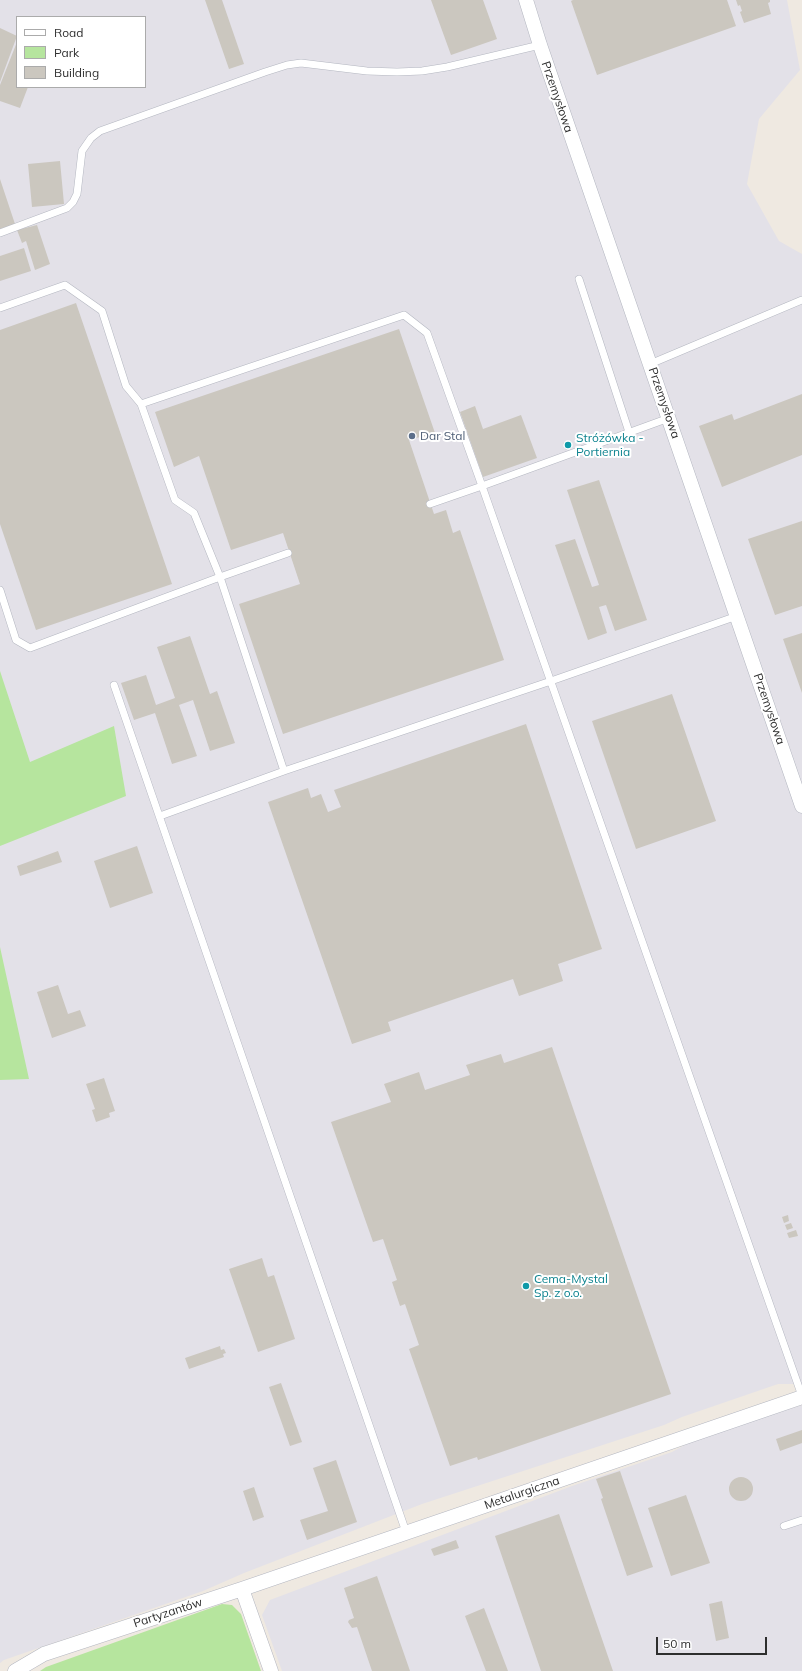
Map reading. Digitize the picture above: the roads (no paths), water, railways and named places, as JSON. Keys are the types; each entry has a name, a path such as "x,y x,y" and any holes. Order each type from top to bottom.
{"street":[{"name":"Przemysłowa","path":"526,0 540,45 802,806"},
{"name":"Metalurgiczna","path":"242,1589 802,1396"},
{"name":"Partyzantów","path":"14,1671 44,1654 242,1589"},
{"path":"242,1589 271,1671"}],"lane":[{"path":"0,233 66,208 73,202 77,194 82,151 91,138 100,131 264,72 301,63 367,71 422,71 447,67 540,45"},
{"path":"579,279 628,432"},
{"path":"0,308 65,285 102,311 126,386 141,404 175,500 194,513 220,577 284,771"},
{"path":"650,364 802,300"},
{"path":"141,404 404,315 427,332 802,1396"},
{"path":"430,504 669,418"},
{"path":"0,590 16,640 30,648 288,553"},
{"path":"160,816 284,771 551,681 737,616"},
{"path":"114,685 406,1532"},
{"path":"784,1526 802,1520"}],"place":[{"name":"Dar Stal","path":"412,436"},
{"name":"Stróżówka - Portiernia","path":"568,445"},
{"name":"Cema-Mystal Sp. z o.o.","path":"526,1286"}]}
